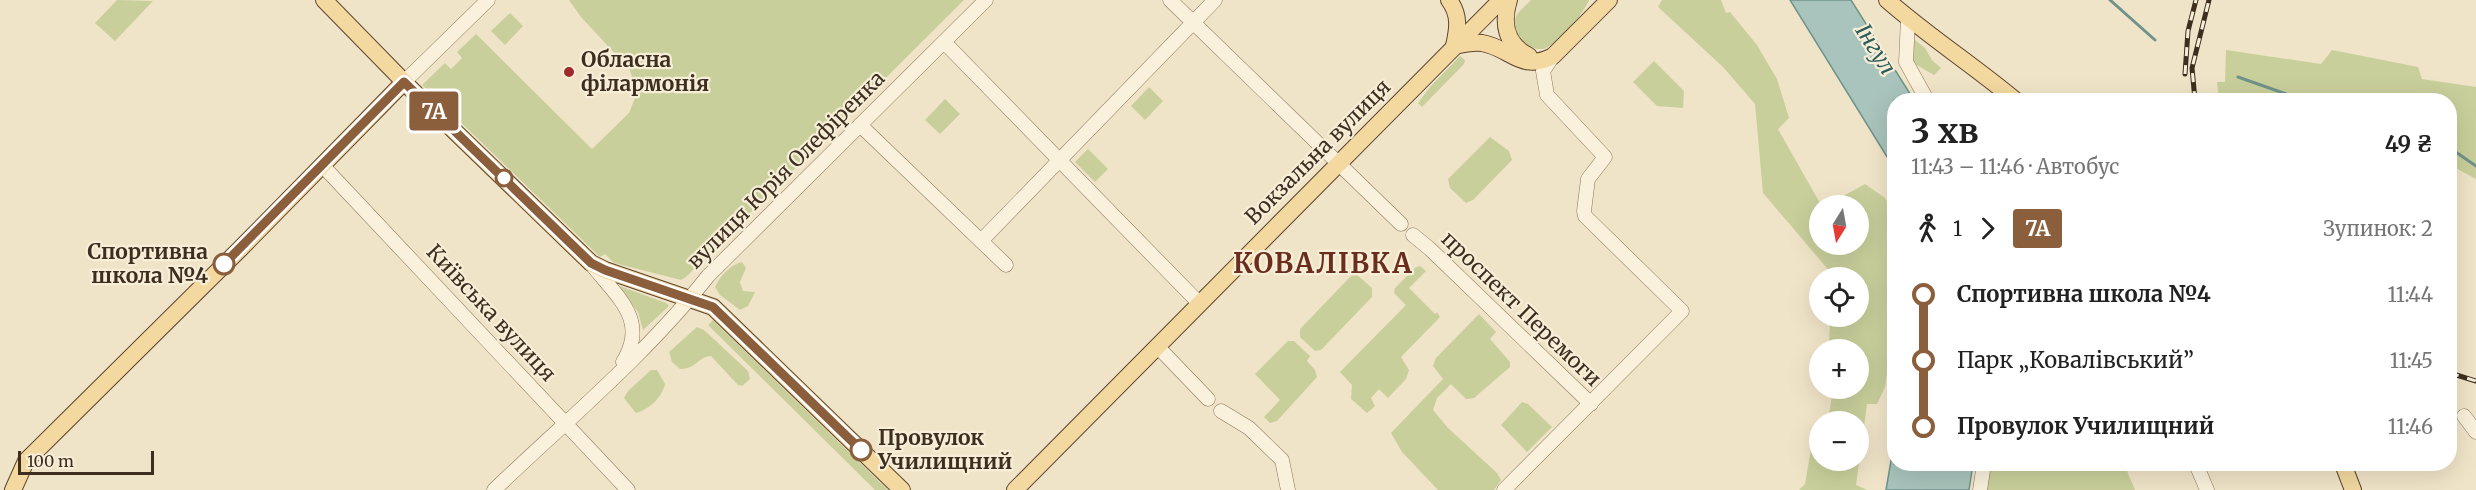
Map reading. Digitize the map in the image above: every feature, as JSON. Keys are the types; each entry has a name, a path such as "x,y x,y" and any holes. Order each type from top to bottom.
{"main road":[{"path":"325,0 404,82 591,263 605,270 713,307 722,313 902,490"},
{"path":"1449,0 1458,16 1458,30 1454,46 1482,43 1513,57 1536,63 1553,56 1609,0"},
{"name":"Вокзальна вулиця","path":"1015,490 1501,0"},
{"path":"1509,0 1504,21 1505,30 1513,45 1527,55 1553,56"},
{"path":"1887,0 1908,19 1969,62 2007,93"},
{"path":"13,490 26,461 404,82"},
{"path":"2346,471 2353,490"}],"street":[{"path":"404,82 488,0"},
{"name":"вулиця Юрія Олефіренка","path":"494,490 566,423 690,299 708,276 986,0"},
{"path":"1170,0 1401,224"},
{"path":"981,242 1215,0"},
{"path":"1908,19 1906,62 1923,93"},
{"path":"944,42 1199,303"},
{"path":"1553,56 1544,71 1547,94 1605,157 1588,179 1585,216 1682,311 1591,404"},
{"path":"860,125 1006,265"},
{"name":"Київська вулиця","path":"322,165 628,490"},
{"name":"проспект Перемоги","path":"1413,235 1591,404 1504,490"},
{"path":"591,263 626,308 633,327 632,344 614,375"},
{"path":"1157,346 1208,399"},
{"path":"1221,411 1249,428 1282,460 1288,490"},
{"path":"2464,416 2476,432"},
{"path":"1980,490 1983,471"},
{"path":"2199,471 2207,490"}],"green space":[{"path":"117,0 153,1 115,41 95,23"},
{"path":"569,0 964,0 681,280 614,263 605,254 600,257 422,85 445,63 451,69 462,58 457,52 476,34 592,149 629,113 637,93 630,70 581,17"},
{"path":"1531,0 1589,0 1569,29 1554,43 1542,49 1529,46 1516,32 1515,19"},
{"path":"1662,0 1721,0 1726,13 1730,12 1757,45 1777,79 1789,118 1778,129 1815,195 1809,195 1809,247 1763,193 1755,104 1723,67 1658,7"},
{"path":"510,13 523,26 505,45 491,31"},
{"path":"1910,36 1925,48 1932,60 1941,68 1934,75 1908,60"},
{"path":"2226,50 2321,64 2332,50 2418,67 2422,79 2476,87 2476,179 2457,169 2457,93 2218,93 2217,82 2225,82"},
{"path":"1460,56 1465,60 1464,64 1422,107 1418,103"},
{"path":"1654,61 1684,91 1683,108 1657,106 1633,82"},
{"path":"1149,87 1163,101 1145,120 1131,106"},
{"path":"945,99 960,114 940,134 925,120"},
{"path":"1490,137 1509,151 1512,160 1473,200 1466,203 1450,188 1448,179"},
{"path":"1088,149 1108,169 1095,182 1075,162"},
{"path":"1865,184 1885,198 1887,202 1887,373 1885,387 1877,404 1867,404 1866,411 1830,411 1831,399 1869,399 1869,339 1829,339 1830,327 1869,327 1869,267 1826,267 1816,255 1869,255 1869,195 1845,195"},
{"path":"742,262 746,268 740,282 743,291 755,292 748,306 740,310 720,295 715,287 726,271"},
{"path":"1420,266 1426,271 1409,288 1440,317 1401,357 1409,370 1406,379 1388,398 1379,389 1371,398 1375,406 1367,413 1351,399 1352,385 1340,372 1406,305 1394,293 1395,288 1415,268"},
{"path":"1356,274 1372,288 1372,297 1321,350 1315,351 1300,337 1300,329 1351,276"},
{"path":"617,285 669,306 643,330 638,312"},
{"path":"1479,314 1496,332 1490,339 1510,362 1510,367 1474,398 1466,399 1451,384 1437,398 1433,410 1448,428 1497,473 1501,480 1494,490 1438,490 1402,452 1391,433 1443,379 1433,366 1436,358"},
{"path":"713,320 888,490 875,490 708,325"},
{"path":"697,327 704,330 748,371 750,379 742,386 738,385 711,356 680,369 672,362 669,352"},
{"path":"1288,341 1294,341 1310,356 1307,361 1315,370 1317,377 1277,421 1270,423 1264,417 1280,400 1255,374"},
{"path":"651,370 657,370 665,384 658,398 651,405 636,413 624,398 628,391"},
{"path":"1522,402 1528,404 1552,427 1527,452 1501,425"},
{"path":"1809,461 1809,471 1858,471 1856,485 1867,490 1799,490 1805,484"},
{"path":"1986,471 2127,471 2135,490 1984,490"}],"water":[{"name":"Інгул","path":"1790,0 1851,0 1910,93 1887,93 1887,157"},
{"path":"1889,471 1972,471 1969,490 1886,490"}],"waterway":[{"path":"2110,0 2155,40"},
{"path":"2238,77 2283,93"},
{"path":"2457,153 2476,166"}],"railway":[{"path":"2185,74 2188,31 2196,0"},
{"path":"2194,93 2192,68 2209,0"},
{"path":"2457,375 2476,381"}],"bus line":[{"name":"7А","path":"224,264 404,82 591,263 605,270 701,302 722,313 861,450"}],"place":[{"name":"Обласна філармонія","path":"569,72"},
{"name":"Спортивна школа №4","path":"224,264"},
{"name":"Провулок Училищний","path":"861,450"}],"district":[{"name":"КОВАЛІВКА","path":"1323,264"}]}
